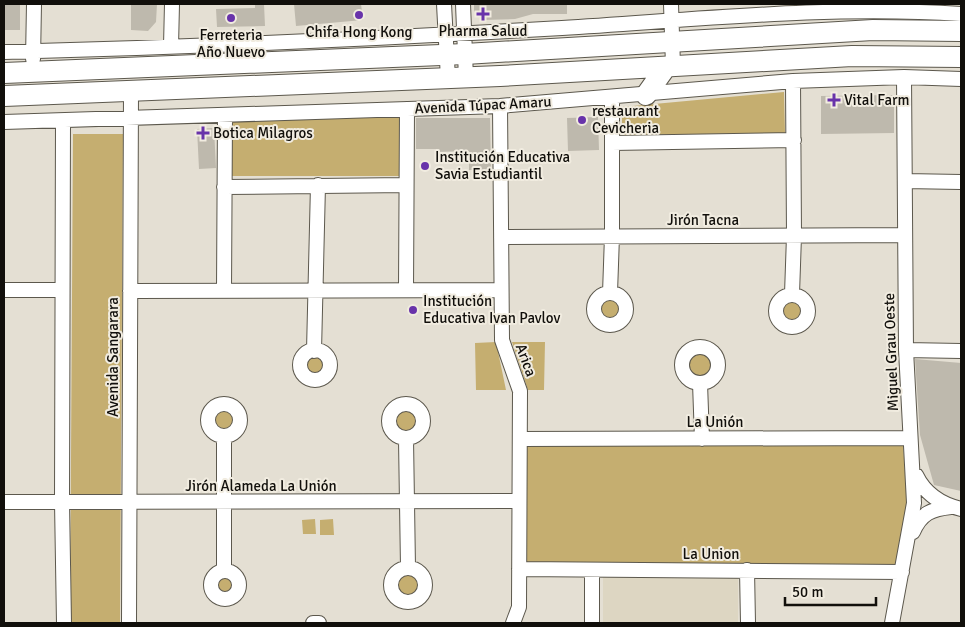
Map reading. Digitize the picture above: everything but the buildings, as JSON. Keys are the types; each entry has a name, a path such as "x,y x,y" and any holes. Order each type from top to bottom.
{"highway":[{"path":"4,73 456,54 672,30 961,31"},
{"name":"Avenida Túpac Amaru","path":"4,96 457,78 852,56 961,57"},
{"path":"646,95 670,66"}],"street":[{"path":"33,72 34,4"},
{"path":"171,46 172,4"},
{"path":"444,4 445,33 456,54"},
{"path":"457,78 456,54 464,33 463,4"},
{"path":"670,66 671,4"},
{"path":"4,52 445,33 672,30 872,8 961,14"},
{"name":"Avenida Túpac Amaru","path":"4,122 500,106 612,98 793,81 904,77 961,79"},
{"name":"Miguel Grau Oeste","path":"892,623 909,543 914,503 914,472 910,438 906,350 904,77"},
{"path":"792,294 794,236 793,81"},
{"name":"Avenida Sangarara","path":"129,623 131,91"},
{"path":"610,293 612,98"},
{"name":"Arica","path":"500,106 502,340 520,391 519,607 513,623"},
{"path":"406,290 407,109"},
{"path":"224,291 225,115"},
{"path":"63,121 62,502 64,623"},
{"path":"612,143 794,140"},
{"path":"905,181 961,182"},
{"path":"314,351 317,291 318,185"},
{"path":"224,186 406,185"},
{"name":"Jirón Tacna","path":"501,237 905,235"},
{"path":"4,290 62,290"},
{"path":"130,291 502,290"},
{"path":"906,350 961,351"},
{"path":"700,383 702,438"},
{"path":"224,437 224,570"},
{"name":"La Unión","path":"520,439 910,438"},
{"path":"406,439 408,567"},
{"path":"914,472 927,493 956,508"},
{"name":"Jirón Alameda La Unión","path":"4,502 519,501"},
{"path":"909,543 917,524 924,514 934,509 956,508"},
{"name":"La Union","path":"519,569 902,572"},
{"path":"592,570 592,623"},
{"path":"747,570 748,623"},
{"path":"313,623 319,623"}],"shaded area":[{"path":"784,92 785,133 622,135 622,107"},
{"path":"402,111 401,176 232,176 232,118"},
{"path":"73,134 123,134 120,623 70,623"},
{"path":"792,297 802,301 806,311 802,321 792,325 782,321 778,311 782,301"},
{"path":"609,298 618,301 621,310 618,319 609,322 600,319 597,310 600,301"},
{"path":"496,342 506,390 476,390 475,343"},
{"path":"512,342 545,342 544,390 528,390"},
{"path":"701,350 711,355 716,365 711,375 701,380 691,375 686,365 691,355"},
{"path":"314,355 322,358 325,366 322,374 314,377 306,374 303,366 306,358"},
{"path":"223,408 231,412 235,420 231,428 223,432 215,428 211,420 215,412"},
{"path":"406,409 411,410 417,416 417,426 411,432 406,433 401,432 395,426 394,421 395,416 401,410"},
{"path":"527,444 903,444 907,501 896,564 525,565"},
{"path":"315,519 316,534 303,534 302,520"},
{"path":"333,519 334,535 320,535 320,520"},
{"path":"408,572 417,576 421,585 417,594 408,598 399,594 395,585 399,576"},
{"path":"224,573 229,574 235,580 235,590 229,596 224,597 219,596 213,590 212,585 213,580 219,574"},
{"path":"603,577 738,578 738,623 603,623"}],"place":[{"name":"Pharma Salud","path":"483,14"},
{"name":"Chifa Hong Kong","path":"359,15"},
{"name":"Ferreteria Año Nuevo","path":"231,18"},
{"name":"Vital Farm","path":"834,100"},
{"name":"restaurant Cevicheria","path":"582,120"},
{"name":"Botica Milagros","path":"203,133"},
{"name":"Institución Educativa Savia Estudiantil","path":"425,166"},
{"name":"Institución Educativa Ivan Pavlov","path":"413,310"}]}
